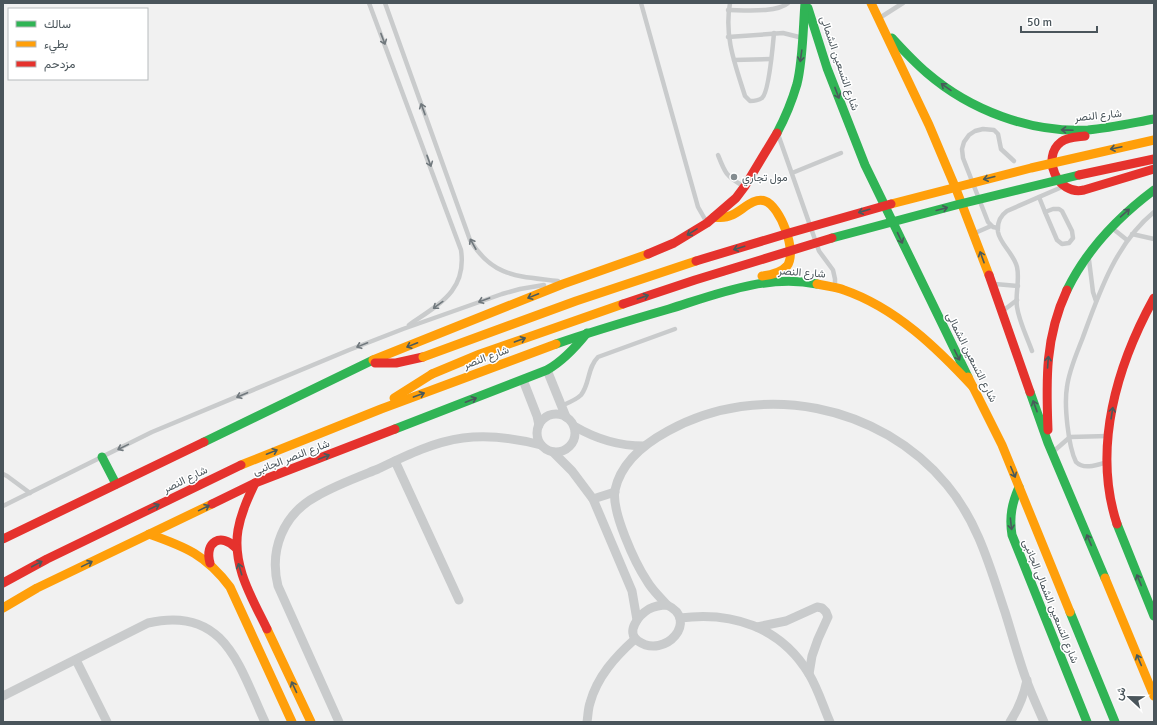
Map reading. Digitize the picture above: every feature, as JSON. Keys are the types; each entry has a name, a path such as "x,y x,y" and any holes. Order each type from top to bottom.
{"main road":[{"path":"3,539 369,362 566,283 657,251 674,243 710,220 736,198 756,171 778,132 791,102 796,83 800,64 806,3"},
{"name":"شارع التسعين الشمالى","path":"806,3 827,68 865,165 914,269 1002,445 1115,722"},
{"path":"871,3 929,125 992,284 1048,443 1154,696"},
{"name":"شارع النصر","path":"883,29 926,72 953,91 980,107 1024,123 1045,128 1078,130 1154,119"},
{"path":"1106,127 1097,133 1065,140 1058,146 1053,154 1052,162 1058,180 1064,186 1072,190 1081,190 1154,169"},
{"path":"369,362 396,363 423,357 564,306 670,270 880,206 966,184 1154,140"},
{"path":"381,409 405,390 432,374 459,362 565,323 672,287 888,223 997,195 1154,159"},
{"path":"1048,443 1049,348 1052,331 1067,288 1089,252 1111,227 1121,216 1154,190"},
{"path":"710,220 732,215 752,202 766,202 778,213 791,247 791,261 784,269 776,273 744,281 733,289"},
{"name":"شارع النصر","path":"3,583 47,559 245,463 381,409 587,333 749,285 781,281 812,283 835,287 871,301 898,317 942,355 974,388"},
{"path":"1154,298 1136,331 1122,366 1114,402 1109,436 1109,462 1114,514 1154,616"},
{"name":"شارع النصر الجانبى","path":"3,608 37,588 255,483 547,370 570,354 587,333"},
{"path":"102,457 116,484"},
{"path":"255,483 240,518 236,548 238,564 243,578 311,722"},
{"name":"شارع التسعين الشمالى الجانبى","path":"1019,487 1011,508 1010,522 1012,535 1087,722"},
{"path":"149,534 185,547 198,554 221,574 230,587 292,722"},
{"path":"210,563 208,559 208,549 215,542 224,540 229,541 236,548"}],"street":[{"path":"547,370 566,417 574,426 600,439 628,446 644,446"},
{"path":"523,380 539,425"},
{"path":"667,605 656,606 642,613 633,629 635,639 641,643 654,646 668,643 678,632 680,618 677,612 667,605 653,591 639,568 618,519 615,509 615,492 624,469 632,458 644,446 675,428 722,410 771,404 796,405 827,410 845,415 869,424 891,436 911,450 935,471 962,505 975,527 985,550 1026,680 1044,722"},
{"path":"566,417 558,414 551,415 544,419 539,425 537,432 541,445 546,450 553,452 561,452 568,448 573,442 575,434 574,426"},
{"path":"339,722 278,586 274,564 278,543 285,527 295,514 316,496 433,445 463,438 494,437 541,445"},
{"path":"553,452 572,471 593,499 632,591 637,620"},
{"path":"395,461 459,600"},
{"path":"593,499 615,492"},
{"path":"757,627 786,621 817,607 822,608 828,617 812,656 809,674"},
{"path":"680,618 711,616 743,621 773,636 787,647 809,674 830,722"},
{"path":"3,696 148,623 163,619 180,619 196,623 210,630 219,637 233,654 265,722"},
{"path":"587,722 590,703 599,680 622,651 635,639"},
{"path":"76,660 107,722"},
{"path":"1010,722 1019,709 1024,694 1026,680"}],"lane":[{"path":"369,3 461,250 462,258 461,274 451,294 403,329"},
{"path":"385,3 470,240 476,250 492,266 508,273 524,277 566,283"},
{"path":"641,3 698,207 710,220"},
{"path":"730,3 728,10 728,37 745,96 748,100 752,101 760,99 764,94 771,59 774,33"},
{"path":"773,3 774,9"},
{"path":"728,10 774,9 782,7 788,3"},
{"path":"878,19 903,3"},
{"path":"728,37 786,33 803,39"},
{"path":"734,60 771,59"},
{"path":"998,228 991,226 988,222 963,158 963,145 969,135 975,130 994,130 999,136 1002,149 1014,161"},
{"path":"778,132 819,251 834,275 835,287"},
{"path":"792,173 841,153"},
{"path":"718,155 727,176 745,186"},
{"path":"1032,350 1018,311 1017,266 1011,252 1001,239 998,228 999,220 1003,213 1064,186"},
{"path":"1039,197 1045,212 1057,240 1062,244 1069,243 1073,238 1073,234 1062,211 1059,209 1053,209 1045,212"},
{"path":"1109,462 1087,466 1078,465 1074,459 1066,406 1067,385 1072,365 1096,301 1127,240 1144,220 1154,212"},
{"path":"973,234 991,226"},
{"path":"1111,227 1127,240"},
{"path":"1132,234 1154,239"},
{"path":"1089,252 1093,292 1096,301"},
{"path":"3,506 152,432 403,329 502,294 534,286 566,283"},
{"path":"992,284 1018,286"},
{"path":"1002,311 1017,300"},
{"path":"561,406 582,393 592,365 598,358 675,329"},
{"path":"1052,453 1070,437 1109,436"},
{"path":"3,474 30,493"}],"traffic: fast":[{"path":"777,133 793,97 799,75 802,54 805,3"},
{"path":"808,8 827,68 865,165 968,377"},
{"path":"892,38 927,73 962,98 982,108 1023,123 1044,128 1088,130 1154,119"},
{"path":"832,238 956,205 1079,175"},
{"path":"1067,290 1084,261 1104,235 1128,211 1154,190"},
{"path":"556,344 742,287 779,282 817,284"},
{"path":"395,429 547,370 568,354 587,333"},
{"path":"204,442 373,360"},
{"path":"1030,392 1048,443 1105,578"},
{"path":"102,457 116,484"},
{"path":"1019,487 1012,510 1012,535 1087,722"},
{"path":"1117,524 1154,616"},
{"path":"1070,612 1115,722"}],"traffic: slow":[{"path":"871,3 929,125 956,189 989,275"},
{"path":"891,204 1031,168 1154,140"},
{"path":"714,217 723,218 730,216 752,203 761,200 771,205 776,211 786,230 789,241 790,259 787,266 779,272 762,276"},
{"path":"373,360 563,284 648,254"},
{"path":"423,357 576,301 696,261"},
{"path":"817,284 841,289 863,298 898,318 930,344 974,388"},
{"path":"432,374 480,354 623,304"},
{"path":"241,465 381,409 556,344"},
{"path":"394,398 432,374"},
{"path":"968,377 1002,445 1070,612"},
{"path":"3,608 37,588 212,504"},
{"path":"149,534 174,543 194,553 212,567 230,587 292,722"},
{"path":"1105,578 1154,696"},
{"path":"267,629 311,722"}],"traffic: jam":[{"path":"648,254 674,243 707,223 736,198 745,186 777,133"},
{"path":"1085,136 1066,139 1061,142 1055,149 1052,157 1052,165 1055,174 1066,187 1074,190 1084,190 1154,169"},
{"path":"1079,175 1154,159"},
{"path":"696,261 891,204"},
{"path":"623,304 695,280 832,238"},
{"path":"989,275 1030,392"},
{"path":"1048,430 1048,359 1054,325 1067,290"},
{"path":"1117,524 1110,495 1107,466 1108,437 1112,408 1119,379 1129,351 1154,298"},
{"path":"375,363 396,363 423,357"},
{"path":"212,504 255,483 395,429"},
{"path":"3,539 204,442"},
{"path":"3,583 47,559 241,465"},
{"path":"255,483 239,524 237,543 238,556 250,594 267,629"},
{"path":"210,563 209,550 215,542 220,540 225,541 236,548"}],"place":[{"name":"مول تجاري","path":"734,177"}]}
